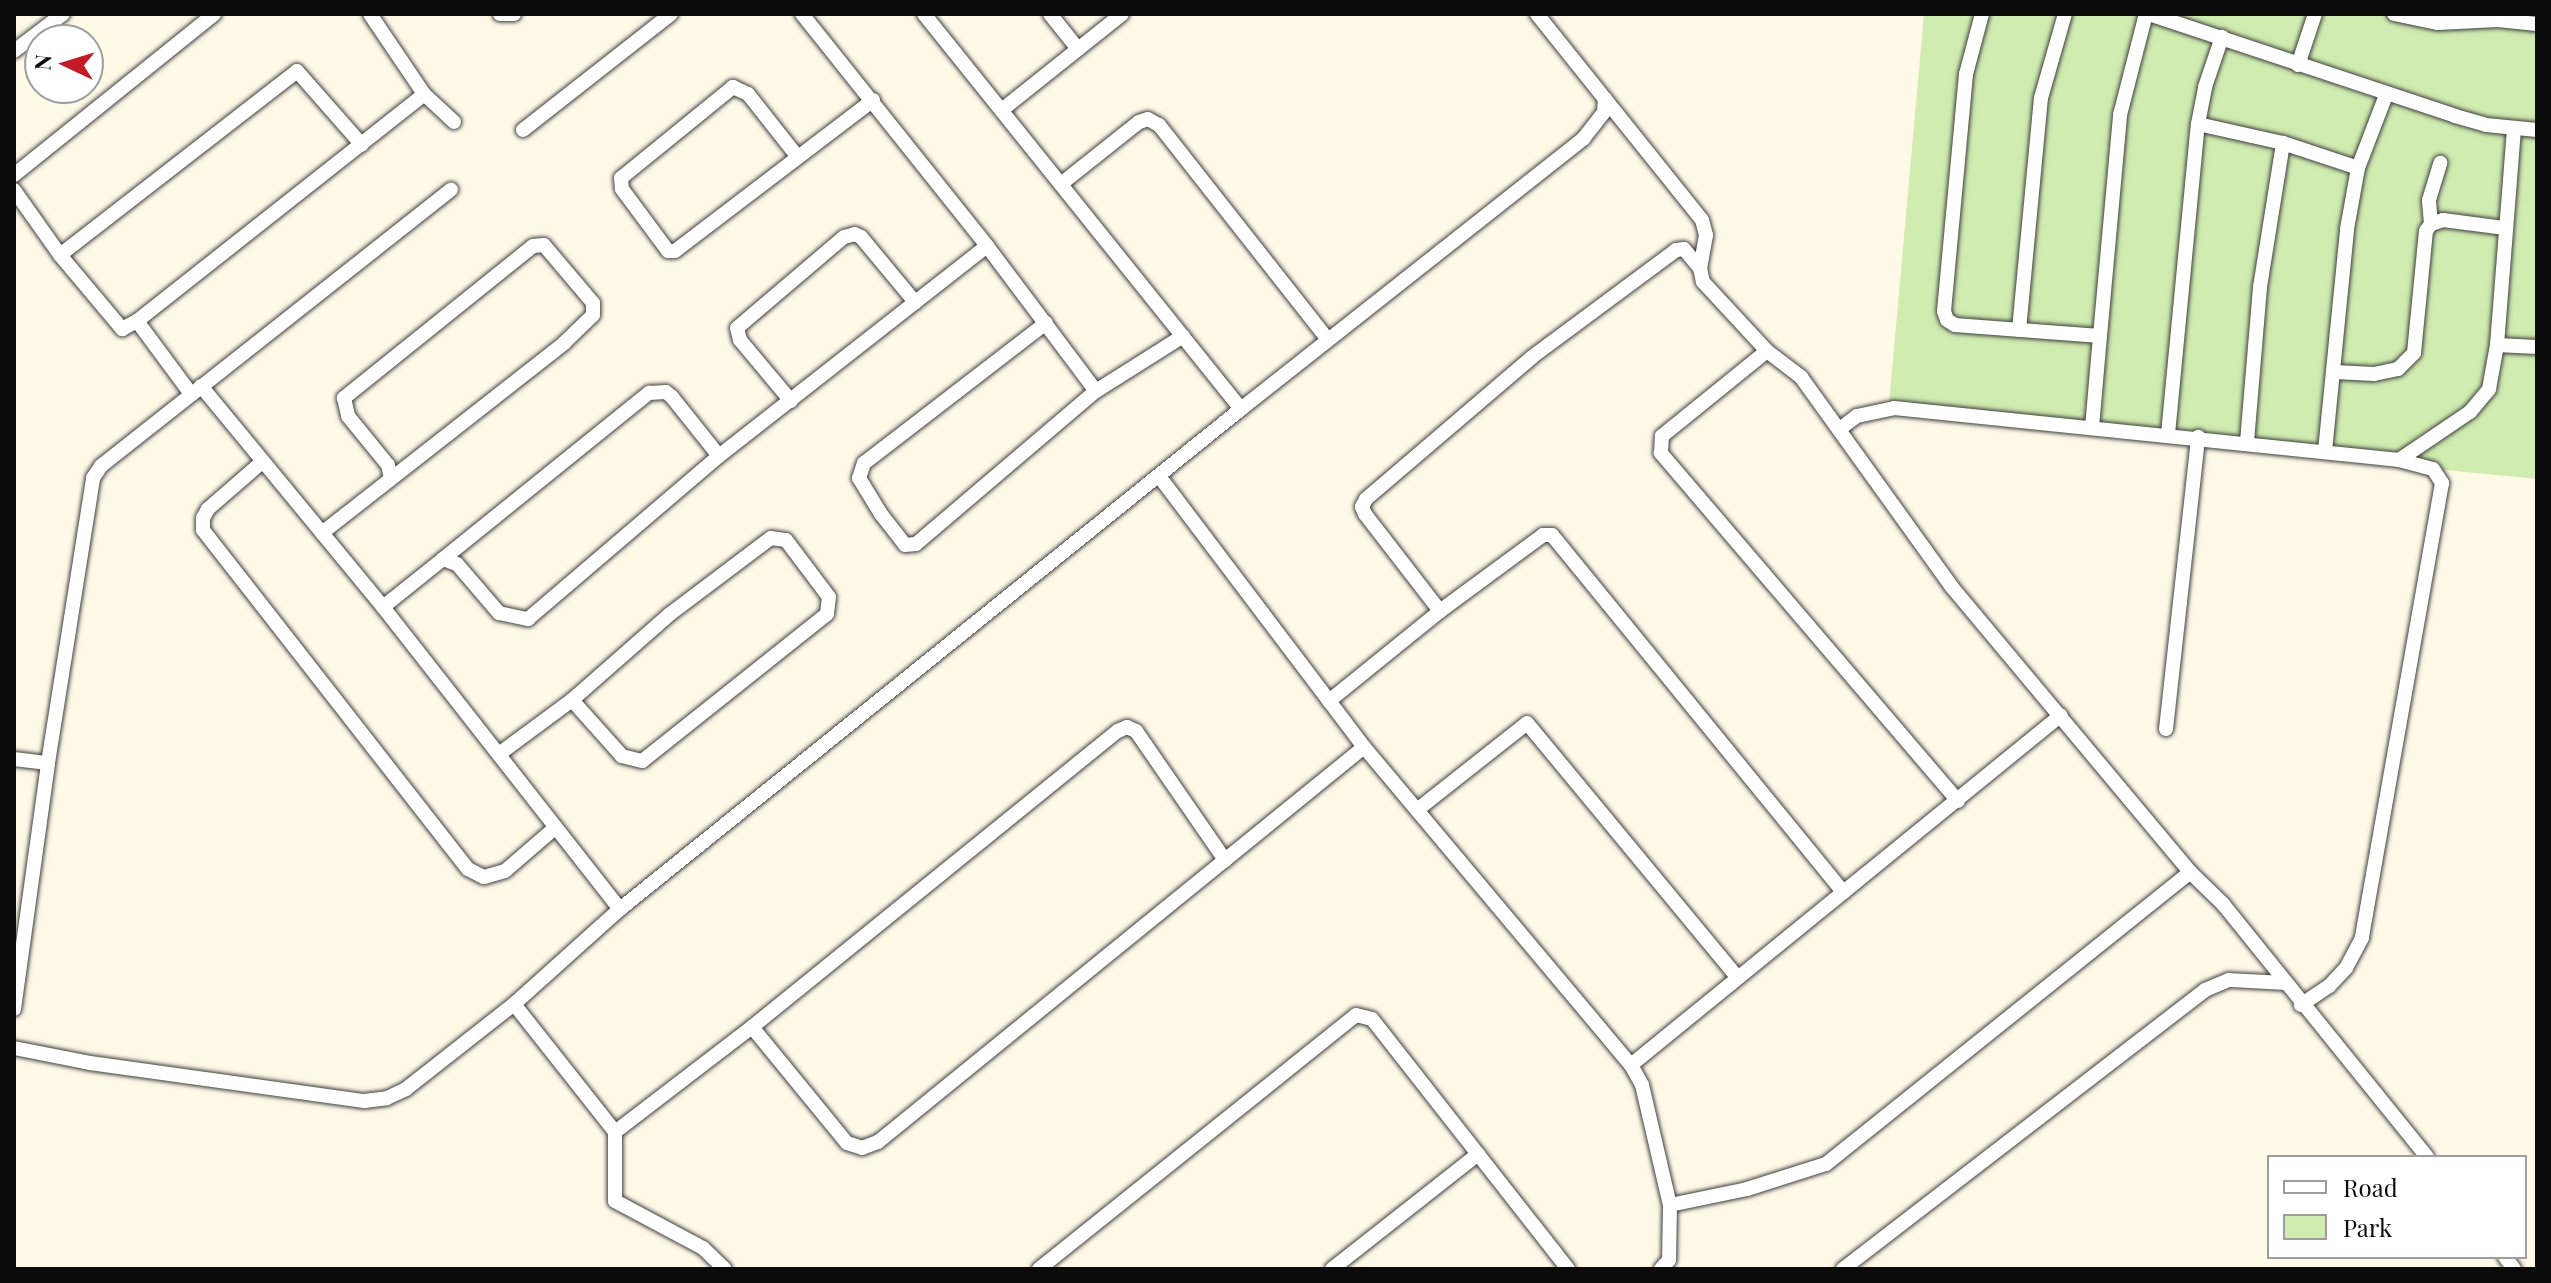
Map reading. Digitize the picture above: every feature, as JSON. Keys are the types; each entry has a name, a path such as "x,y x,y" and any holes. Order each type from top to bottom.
{"street":[{"path":"14,51 63,14"},
{"path":"14,175 214,14"},
{"path":"370,14 424,94 454,122"},
{"path":"500,14 514,14"},
{"path":"523,130 671,14"},
{"path":"802,14 987,246 1096,391"},
{"path":"924,14 1241,409"},
{"path":"1050,14 1078,49"},
{"path":"1003,109 1122,14"},
{"path":"1537,14 1702,220 1706,235 1700,268 1703,282 1767,351 1801,377 1841,428 1951,586 2190,872 2223,904 2301,1005 2425,1155"},
{"path":"1982,14 1966,74 1944,311 1947,320 1955,325 2100,336"},
{"path":"2019,330 2041,98 2065,14"},
{"path":"2092,428 2120,115 2148,14 2386,95 2486,125 2537,130"},
{"path":"2298,65 2315,14"},
{"path":"2394,14 2438,23 2498,20 2537,24"},
{"path":"2168,434 2198,124 2205,87 2222,37"},
{"path":"60,255 297,71 362,145"},
{"path":"797,156 748,94 733,87 621,178 622,189 668,251 675,251 873,100"},
{"path":"14,190 60,255 122,329 137,321 424,94"},
{"path":"2325,451 2347,229 2358,168 2386,95"},
{"path":"14,1048 90,1063 364,1101 387,1098 406,1089 514,1004 620,909 1241,409 1583,139 1604,112 1605,99"},
{"path":"1061,184 1139,122 1148,119 1159,125 1328,340"},
{"path":"2198,124 2283,143 2358,168"},
{"path":"2399,460 2481,402 2489,389 2497,345 2514,128"},
{"path":"2247,442 2260,287 2283,143"},
{"path":"2431,224 2429,200 2440,163"},
{"path":"14,1009 17,954 93,478 101,466 451,190"},
{"path":"2335,372 2374,374 2398,369 2414,353 2426,231 2431,224 2443,220 2505,228"},
{"path":"791,401 740,340 737,328 844,237 855,234 861,237 915,302"},
{"path":"322,533 564,343 593,315 593,303 544,245 533,246 344,398 348,416 388,465 391,478"},
{"path":"443,559 457,564 499,613 528,619 719,456 987,246"},
{"path":"1440,611 1365,514 1362,507 1366,499 1532,357 1676,250 1684,249 1700,268"},
{"path":"137,321 262,462 383,607 620,909"},
{"path":"1046,323 864,463 859,478 905,545 916,544 1096,391 1183,336"},
{"path":"2497,345 2537,347"},
{"path":"1767,351 1662,436 1661,453 1958,801"},
{"path":"383,607 649,393 666,392 719,456"},
{"path":"1841,428 1857,416 1894,408 2247,442 2399,460 2433,469 2442,483 2362,938 2346,968 2329,986 2301,1005"},
{"path":"2166,729 2198,437"},
{"path":"262,462 208,509 203,518 203,530 468,869 484,877 505,871 556,827"},
{"path":"1159,476 1364,747 1631,1065 1642,1085 1670,1205 1669,1260 1661,1269"},
{"path":"1329,701 1440,611 1543,535 1552,535 1843,892"},
{"path":"499,754 572,700 670,614 771,538 786,540 829,597 827,614 642,761 622,756 572,700"},
{"path":"1631,1065 2061,715"},
{"path":"1417,810 1527,723 1737,977"},
{"path":"615,1132 752,1027 1127,727 1136,731 1225,860"},
{"path":"752,1027 847,1143 862,1148 878,1142 1364,747"},
{"path":"14,759 48,763"},
{"path":"1670,1205 1747,1189 1826,1164 2190,872"},
{"path":"1843,1269 2205,990 2229,980 2284,983"},
{"path":"514,1004 615,1132 615,1201 703,1248 725,1269"},
{"path":"1039,1269 1356,1015 1372,1019 1568,1269"},
{"path":"1332,1269 1478,1154"}],"green space":[{"path":"1924,14 2537,14 2537,479 1888,415"}]}
